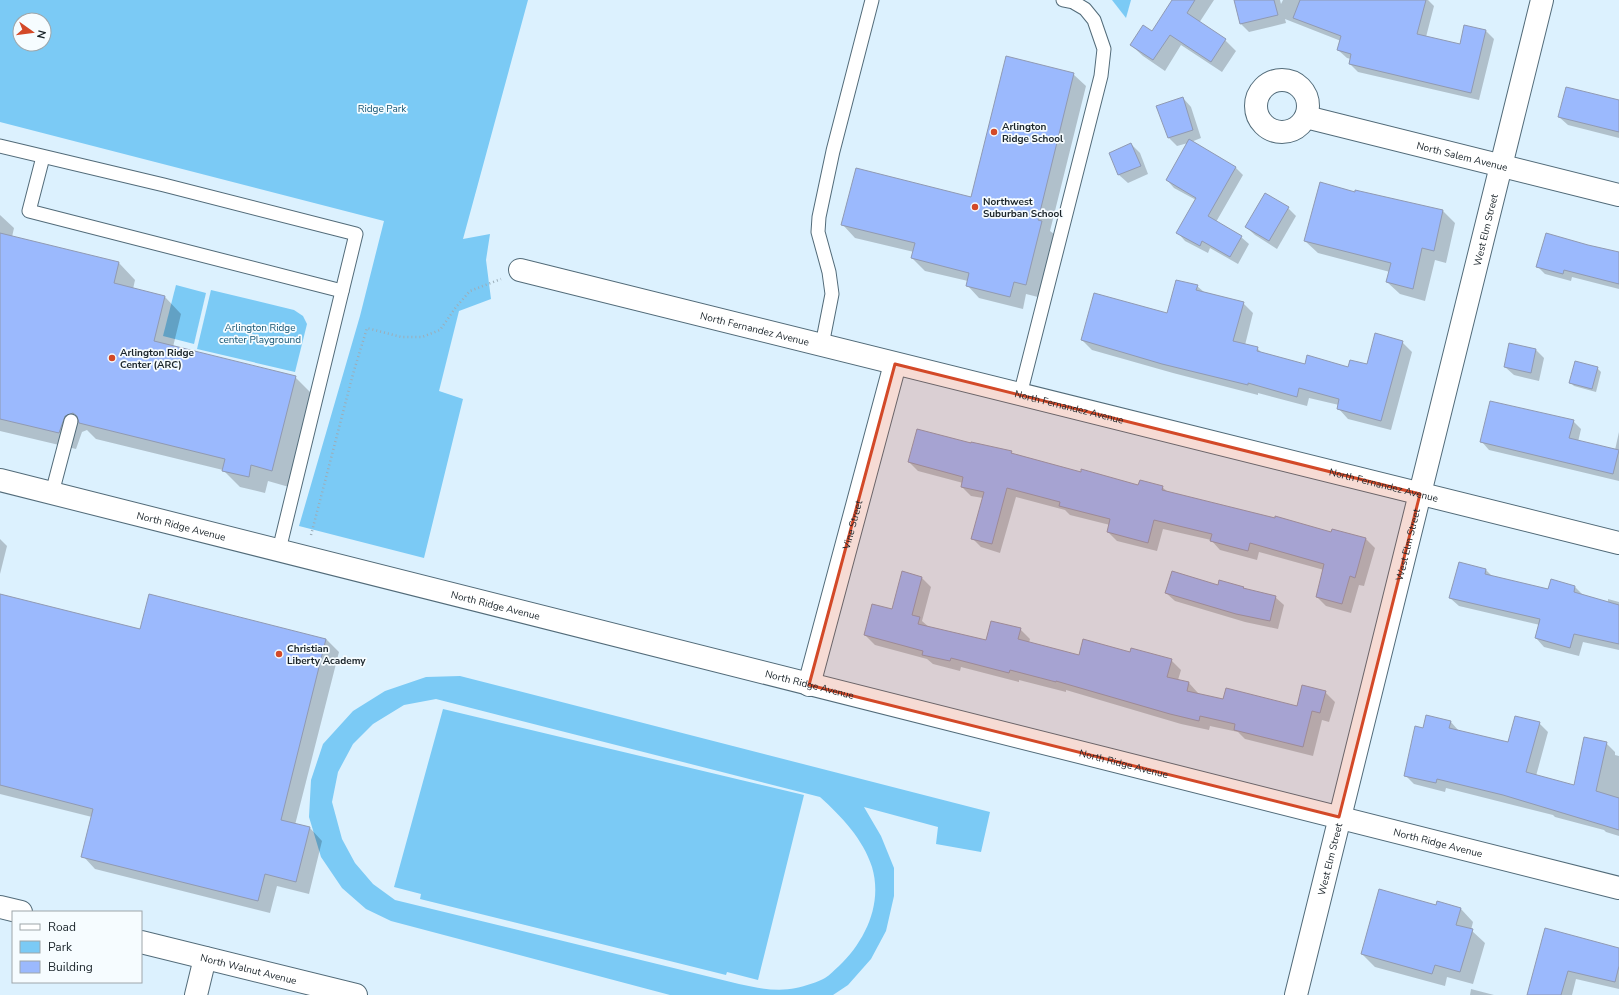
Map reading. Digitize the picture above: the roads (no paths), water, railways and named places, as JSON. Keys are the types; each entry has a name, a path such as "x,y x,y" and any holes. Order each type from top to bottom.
{"street":[{"name":"West Elm Street","path":"1296,995 1542,0"},
{"name":"North Salem Avenue","path":"1306,117 1619,196"},
{"name":"North Fernandez Avenue","path":"520,270 1619,543"},
{"name":"Vine Street","path":"809,685 895,364"},
{"name":"North Ridge Avenue","path":"0,480 52,493 282,540 809,685 1619,888"},
{"path":"0,907 17,911"},
{"name":"North Walnut Avenue","path":"142,942 356,995"},
{"path":"196,995 205,958"}],"lane":[{"path":"822,345 832,294 829,272 818,232 819,217 833,150 872,0"},
{"path":"1020,395 1101,69 1104,49 1094,20 1085,9 1073,2 1063,0"},
{"path":"0,146 164,184 356,234 282,540"},
{"path":"43,157 30,211 342,291"},
{"path":"52,493 71,421"}],"place":[{"name":"Arlington Ridge School","path":"994,132"},
{"name":"Northwest Suburban School","path":"975,207"},
{"name":"Arlington Ridge Center (ARC)","path":"112,358"},
{"name":"Christian Liberty Academy","path":"279,654"}],"park label":[{"name":"Ridge Park","path":"382,108"},
{"name":"Arlington Ridge center Playground","path":"260,332"}]}
